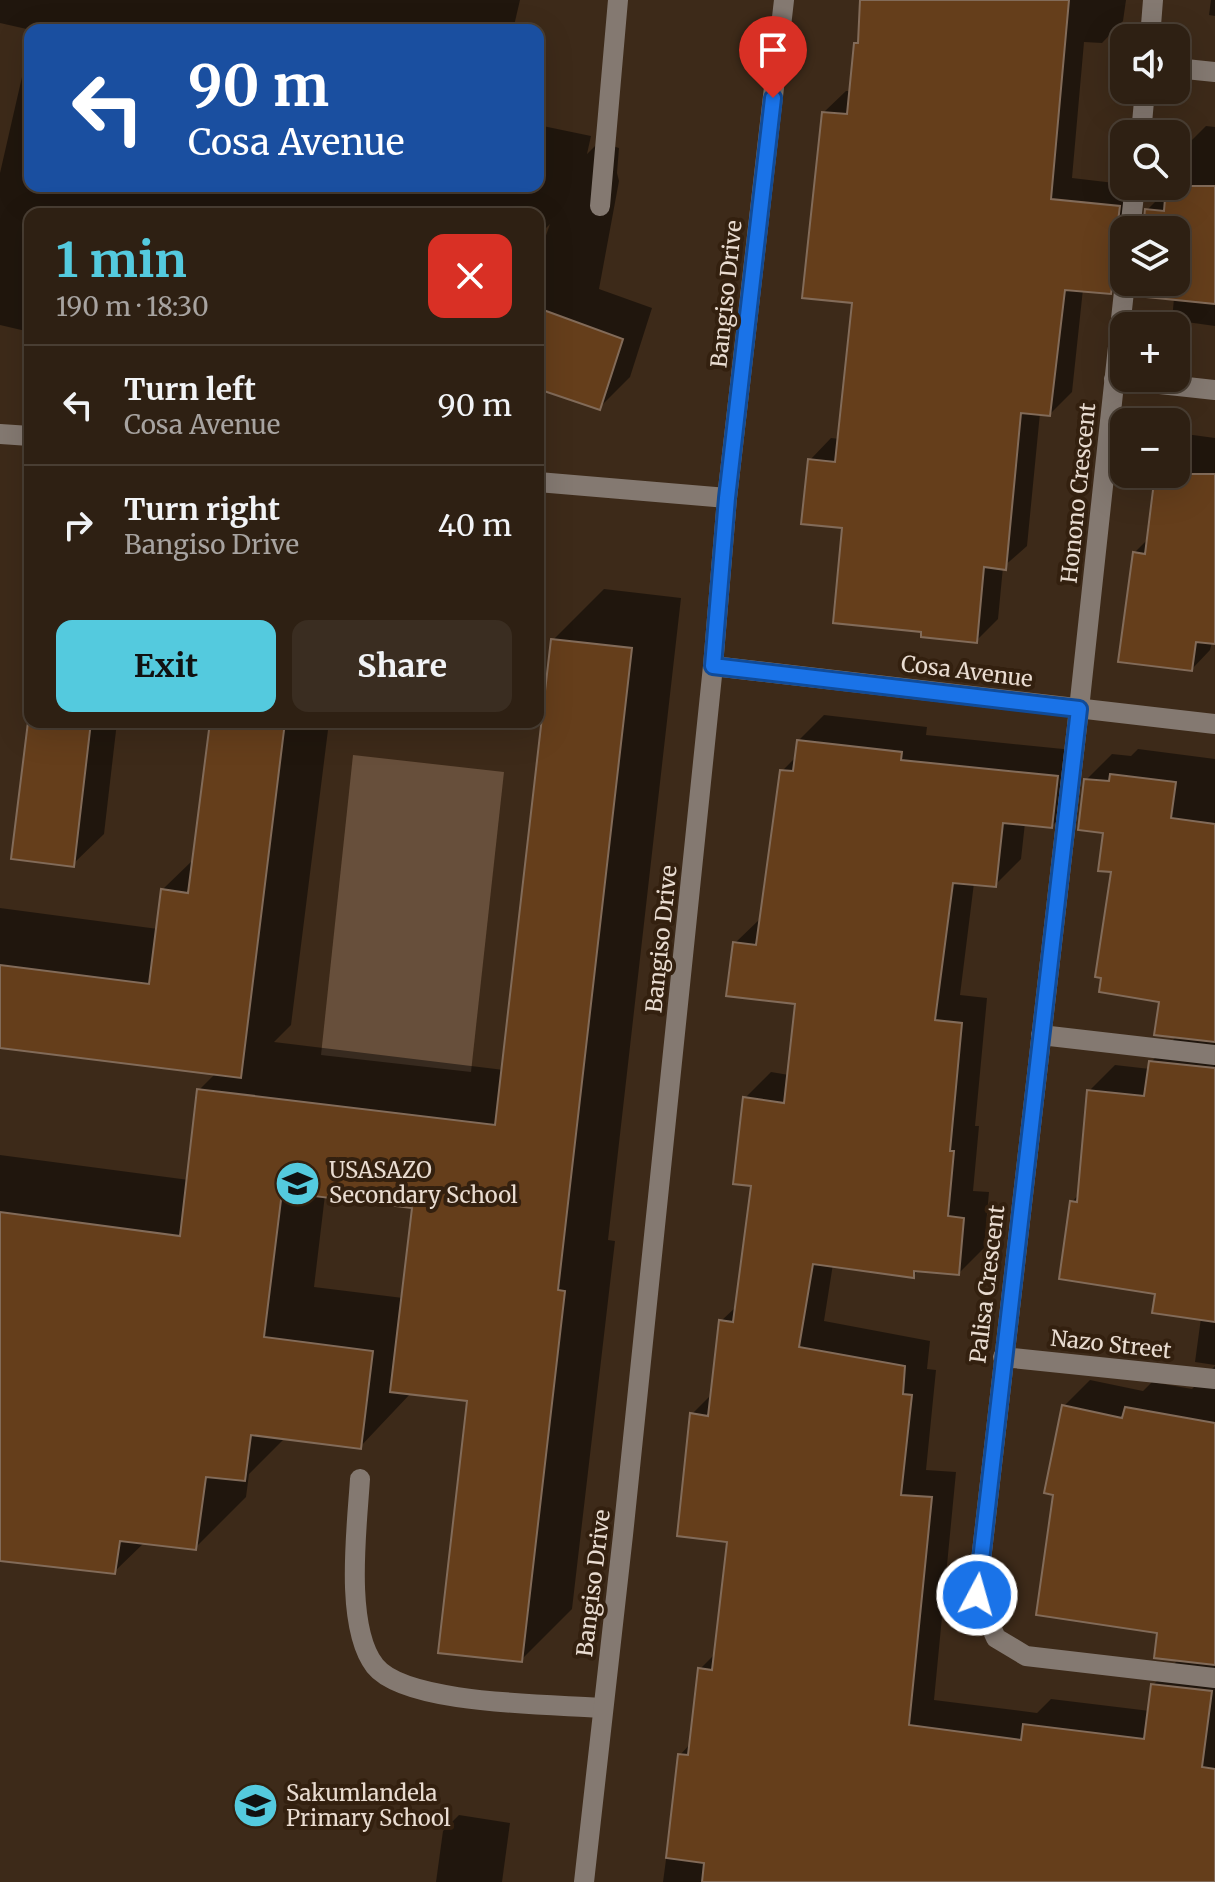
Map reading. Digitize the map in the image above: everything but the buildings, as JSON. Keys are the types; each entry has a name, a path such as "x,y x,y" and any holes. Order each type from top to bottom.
{"street":[{"path":"600,206 618,0"},
{"name":"Bangiso Drive","path":"584,1882 625,1521 713,666 727,498 784,0"},
{"path":"1151,24 1153,0"},
{"path":"1190,69 1215,72"},
{"path":"1190,387 1215,390"},
{"name":"Honono Crescent","path":"1079,709 1113,392"},
{"path":"0,434 24,436"},
{"path":"544,483 727,498"},
{"name":"Cosa Avenue","path":"713,666 1215,724"},
{"name":"Palisa Crescent","path":"1079,709 977,1595 996,1638 1026,1656 1215,1678"},
{"path":"1041,1035 1215,1055"},
{"name":"Nazo Street","path":"1003,1357 1215,1379"},
{"path":"360,1479 353,1583 363,1638 375,1666 398,1684 449,1696 602,1708"}],"shaded area":[{"path":"353,755 504,772 471,1072 321,1055"}],"place":[{"name":"USASAZO Secondary School","path":"298,1183"},
{"name":"Sakumlandela Primary School","path":"255,1806"}],"route":[{"path":"773,98 727,498 713,666 1079,709 977,1595"}]}
